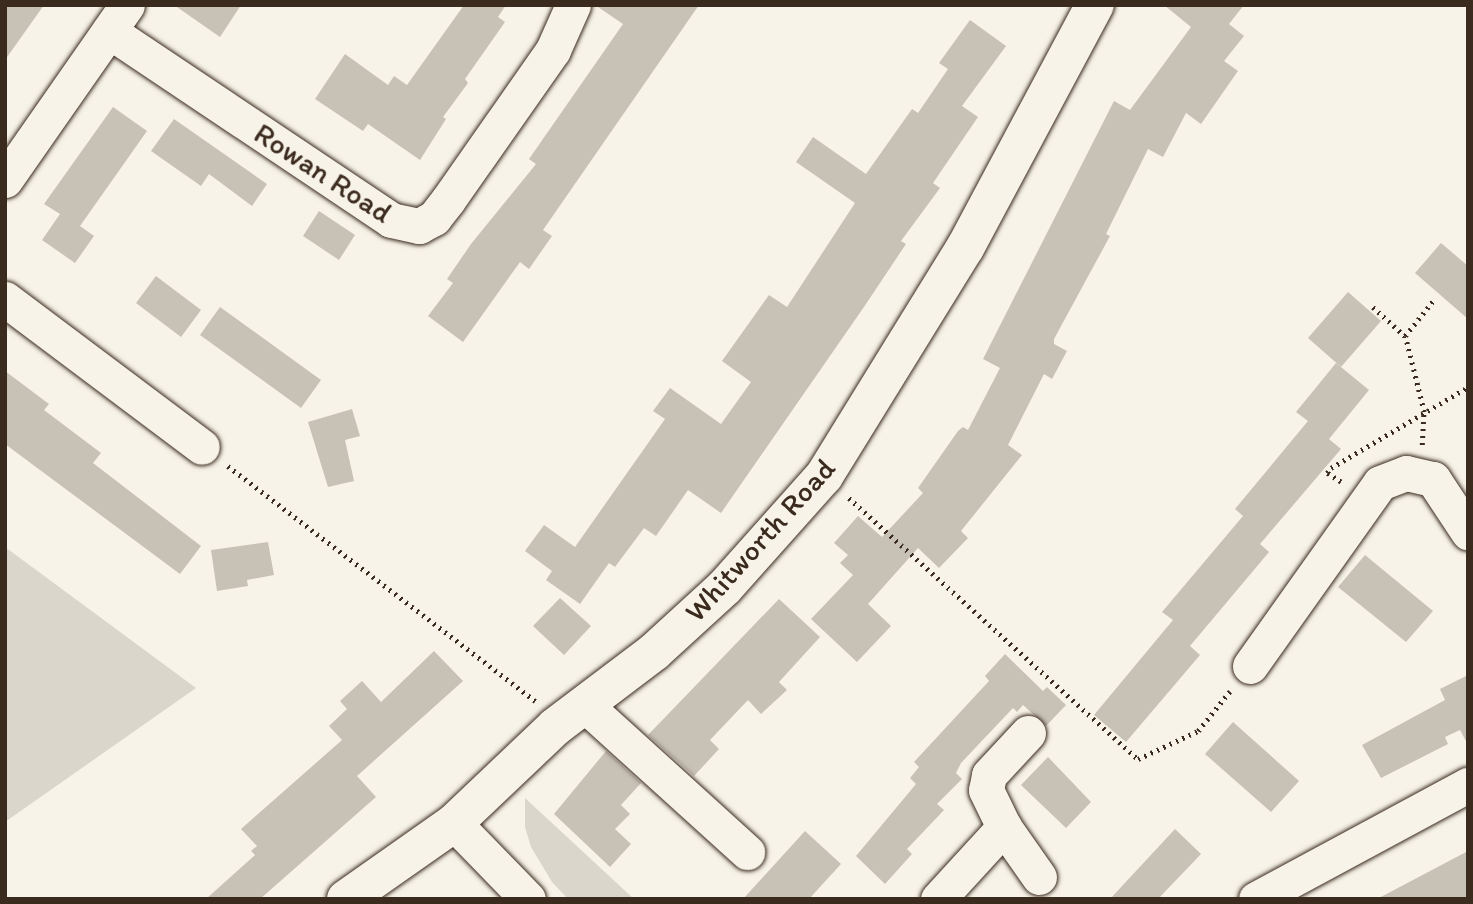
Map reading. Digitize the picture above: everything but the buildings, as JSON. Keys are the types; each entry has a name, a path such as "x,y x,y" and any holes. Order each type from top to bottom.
{"main road":[{"name":"Whitworth Road","path":"346,899 454,822 570,716 654,652 725,587 824,476 965,248 1095,5"}],"street":[{"name":"Rowan Road","path":"118,18 391,220 419,226 434,218 448,200 553,50 573,5"},
{"path":"5,180 118,18"},
{"path":"5,299 202,447"},
{"path":"1250,666 1371,492 1391,476 1420,472 1445,494 1468,532"},
{"path":"570,716 747,852"},
{"path":"1028,733 989,775 988,801 1039,877"},
{"path":"1256,899 1468,785"},
{"path":"454,822 528,899"},
{"path":"938,899 1004,827"}],"path":[{"path":"1405,336 1433,301"},
{"path":"1373,307 1405,336 1424,412 1420,472"},
{"path":"1424,412 1468,387"},
{"path":"202,447 527,692 570,716"},
{"path":"824,476 1138,758 1198,731 1250,666"}],"shaded area":[{"path":"5,547 196,688 5,822"},
{"path":"525,798 634,899 568,899 552,882 531,847 525,827"}]}
